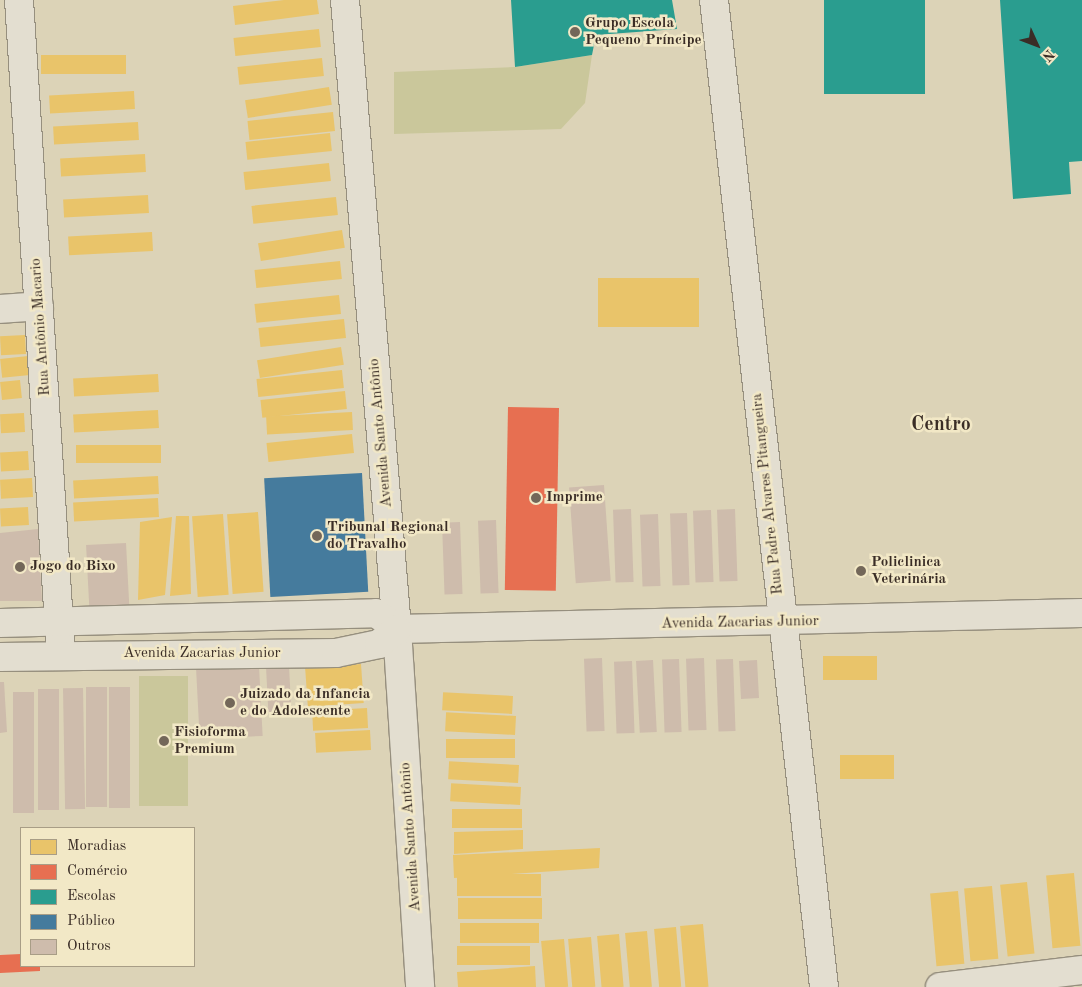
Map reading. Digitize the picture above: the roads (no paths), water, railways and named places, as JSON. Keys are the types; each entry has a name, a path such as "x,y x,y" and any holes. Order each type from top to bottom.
{"street":[{"name":"Rua Antônio Macario","path":"20,0 61,655"},
{"name":"Avenida Santo Antônio","path":"344,0 397,629 420,987"},
{"name":"Rua Padre Alvares Pitangueira","path":"714,0 824,987"},
{"path":"0,309 39,306"},
{"path":"0,623 376,613 397,629"},
{"name":"Avenida Zacarias Junior","path":"0,657 336,652 379,644 397,629 782,622 1082,613"},
{"path":"940,987 1082,970"}],"place":[{"name":"Grupo Escola Pequeno Príncipe","path":"575,32"},
{"name":"Imprime","path":"536,498"},
{"name":"Tribunal Regional do Travalho","path":"317,536"},
{"name":"Jogo do Bixo","path":"20,567"},
{"name":"Policlinica Veterinária","path":"861,571"},
{"name":"Juizado da Infancia e do Adolescente","path":"230,703"},
{"name":"Fisioforma Premium","path":"164,741"}],"district":[{"name":"Centro","path":"941,425"}]}
